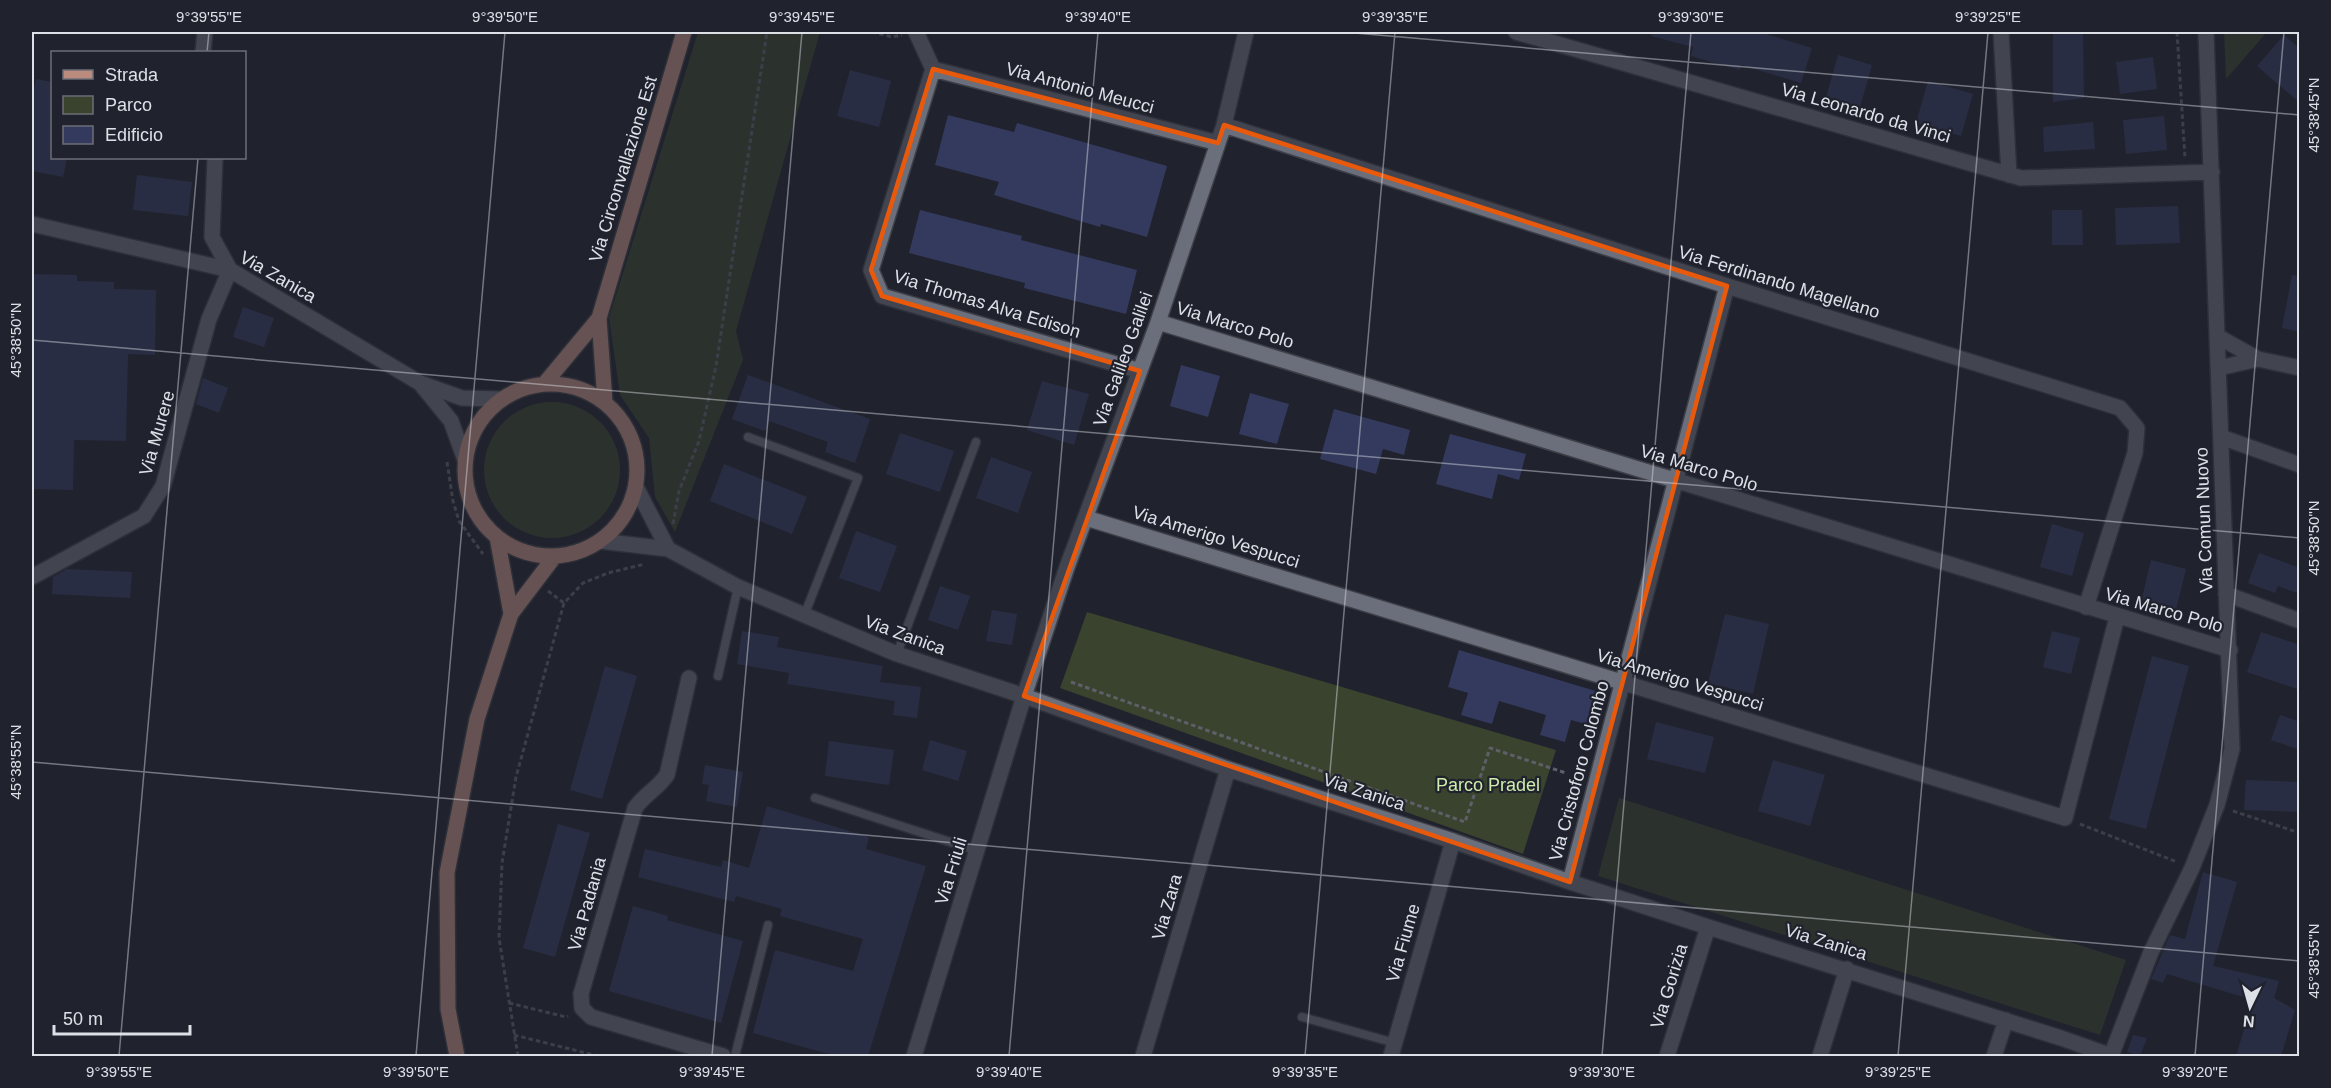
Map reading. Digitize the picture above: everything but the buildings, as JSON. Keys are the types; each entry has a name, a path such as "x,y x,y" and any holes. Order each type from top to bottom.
{"main road":[{"name":"Via Circonvallazione Est","path":"605,402 599,318 684,32"},
{"name":"Via Circonvallazione Est","path":"544,383 599,318"},
{"path":"544,383 576,387 605,402 622,419 633,440 638,463 636,487 623,517 600,540 579,551 555,556 525,552 497,537 478,515 467,488 465,460 477,425 502,399 522,388 544,383"},
{"path":"497,537 511,614"},
{"path":"457,1056 448,1009 447,873 477,719 511,614 555,556"}],"street":[{"path":"203,51 205,32"},
{"path":"916,32 933,69"},
{"name":"Via Galileo Galilei","path":"1024,696 1044,642 1067,567 1158,322 1218,143 1246,32"},
{"name":"Via Leonardo da Vinci","path":"1516,32 2021,178 2212,172"},
{"path":"2001,32 2009,175"},
{"name":"Via Comun Nuovo","path":"2111,1056 2151,952 2192,868 2217,805 2232,749 2206,32"},
{"name":"Via Antonio Meucci","path":"933,69 1218,143"},
{"name":"Via Thomas Alva Edison","path":"933,69 871,270 882,296 1140,371"},
{"name":"Via Ferdinando Magellano","path":"1224,125 1727,286 2120,408 2137,428 2135,453 2086,608"},
{"path":"215,159 212,237 230,270"},
{"name":"Via Zanica","path":"32,224 230,270 420,383 462,398 502,399"},
{"name":"Via Murere","path":"32,577 144,516 163,486 209,319 230,270"},
{"name":"Via Cristoforo Colombo","path":"1570,882 1727,286"},
{"name":"Via Marco Polo","path":"1158,322 2086,608 2230,650"},
{"path":"2217,336 2258,359 2300,368"},
{"path":"2218,368 2258,359"},
{"name":"Via Zanica","path":"420,383 451,421 465,460"},
{"path":"2221,437 2300,465"},
{"path":"636,487 668,549"},
{"name":"Via Amerigo Vespucci","path":"1086,518 2065,818"},
{"name":"Via Zanica","path":"600,540 668,549 738,587 897,654 1024,696 1228,769 1453,841 1708,927 1847,969 2111,1056"},
{"path":"2226,594 2300,621"},
{"path":"2065,818 2117,617"},
{"name":"Via Padania","path":"582,1008 581,994 635,808 644,795 658,787 667,775 689,678"},
{"name":"Via Friuli","path":"914,1056 1024,696"},
{"name":"Via Zara","path":"1143,1056 1228,769"},
{"name":"Via Fiume","path":"1393,1049 1453,841"},
{"name":"Via Gorizia","path":"1667,1056 1708,927"},
{"path":"1820,1056 1847,969"},
{"path":"582,1008 591,1017 723,1056"},
{"path":"1994,1056 2006,1020"}],"lane":[{"path":"748,437 858,477 804,616"},
{"path":"897,654 976,442"},
{"path":"718,676 738,587"},
{"path":"815,798 978,850"},
{"path":"735,1056 768,925"},
{"path":"1302,1017 1393,1049"}],"path":[{"path":"518,1056 499,938 501,863 516,777 564,603 583,583 608,573 653,562 668,549 680,490 699,441 716,366 767,32"},
{"path":"872,32 892,37 916,32"},
{"path":"447,457 453,501 459,521 484,555"},
{"path":"533,583 552,593 564,603"},
{"path":"1071,682 1465,822 1490,748 1566,773"},
{"path":"2217,805 2300,833"},
{"path":"2065,818 2192,868"},
{"path":"509,1003 566,1017 582,1008"},
{"path":"514,1035 598,1056"}],"highlighted area":[{"path":"933,69 1218,143 1224,125 1727,286 1570,882 1024,696 1140,371 882,296 871,270"}],"green space":[{"path":"698,32 820,32 736,331 743,360 675,532 655,497 649,438 620,395 609,318"},
{"path":"2224,32 2267,32 2226,79"},
{"path":"552,402 578,407 590,413 600,422 609,432 615,444 620,470 615,496 609,508 600,518 590,527 578,533 552,538 526,533 514,527 504,518 495,508 489,496 484,470 489,444 495,432 504,422 514,413 526,407"},
{"name":"Parco Pradel","path":"1087,612 1556,750 1523,854 1060,688"},
{"path":"1619,798 2126,960 2100,1035 1598,876"}]}
